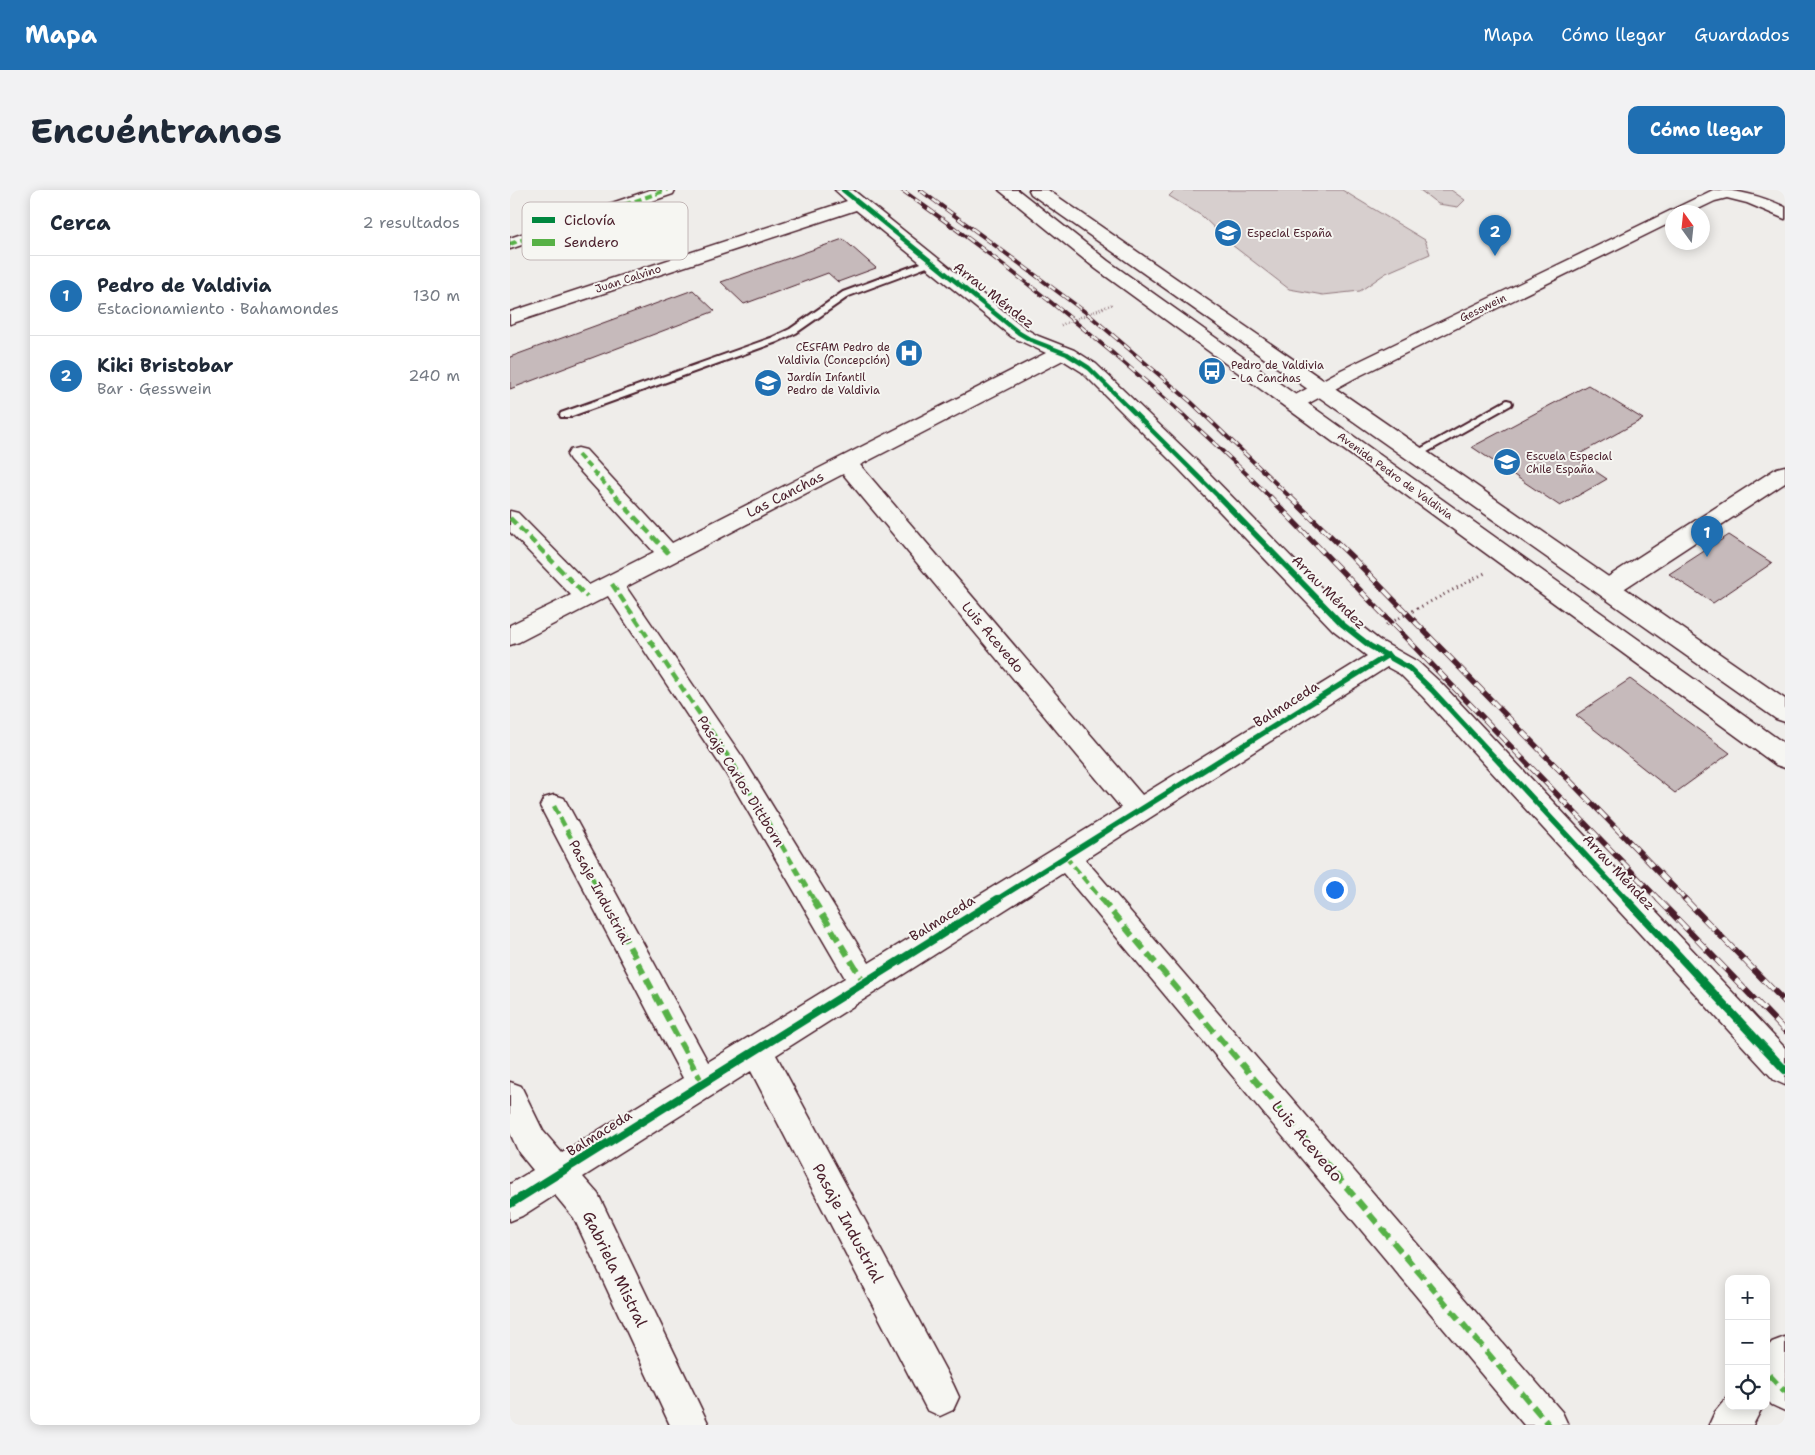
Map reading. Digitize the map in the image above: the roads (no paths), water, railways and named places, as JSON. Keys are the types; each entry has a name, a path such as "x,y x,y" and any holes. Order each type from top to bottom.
{"street":[{"path":"632,202 667,190"},
{"name":"Avenida Pedro de Valdivia","path":"1007,190 1102,266 1785,758"},
{"path":"1045,191 1785,712"},
{"path":"1694,205 1719,193 1730,192 1742,194 1785,214"},
{"name":"Arrau Méndez","path":"851,196 1011,327 1032,340 1076,359 1089,368 1188,465 1342,624 1359,639 1409,668 1432,690 1785,1070"},
{"name":"Juan Calvino","path":"688,254 851,196"},
{"name":"Gesswein","path":"1294,404 1348,374 1665,219"},
{"path":"510,244 522,240"},
{"name":"Juan Calvino","path":"510,318 672,260"},
{"name":"Las Canchas","path":"510,636 1061,353"},
{"path":"578,455 669,554"},
{"name":"Luis Acevedo","path":"846,463 1139,810"},
{"path":"1608,588 1785,473"},
{"path":"510,518 587,597"},
{"name":"Pasaje Carlos Dittborn","path":"612,584 734,765 864,982"},
{"name":"Balmaceda","path":"510,1204 1388,655"},
{"name":"Pasaje Industrial","path":"554,806 702,1083"},
{"name":"Luis Acevedo","path":"1065,856 1549,1425"},
{"name":"Pasaje Industrial","path":"756,1050 940,1396"},
{"name":"Gabriela Mistral","path":"510,1097 532,1142 586,1206 690,1425"},
{"path":"1728,1425 1741,1410"}],"lane":[{"path":"565,414 774,340 793,331 838,299 854,291 932,262"},
{"path":"1416,454 1507,403"}],"railway":[{"path":"902,190 999,261 1093,336 1184,415 1270,497"},
{"path":"920,190 1088,314 1191,402 1291,498"},
{"path":"1270,497 1659,900"},
{"path":"1290,497 1352,557 1686,900"},
{"path":"1658,899 1785,1031"},
{"path":"1685,899 1785,1002"}],"place":[{"name":"Especial España","path":"1228,233"},
{"name":"Kiki Bristobar","path":"1495,256"},
{"name":"CESFAM Pedro de Valdivia (Concepción)","path":"909,353"},
{"name":"Pedro de Valdivia - La Canchas","path":"1212,371"},
{"name":"Jardín Infantil Pedro de Valdivia","path":"768,383"},
{"name":"Escuela Especial Chile España","path":"1507,462"},
{"name":"Pedro de Valdivia","path":"1707,557"}]}
